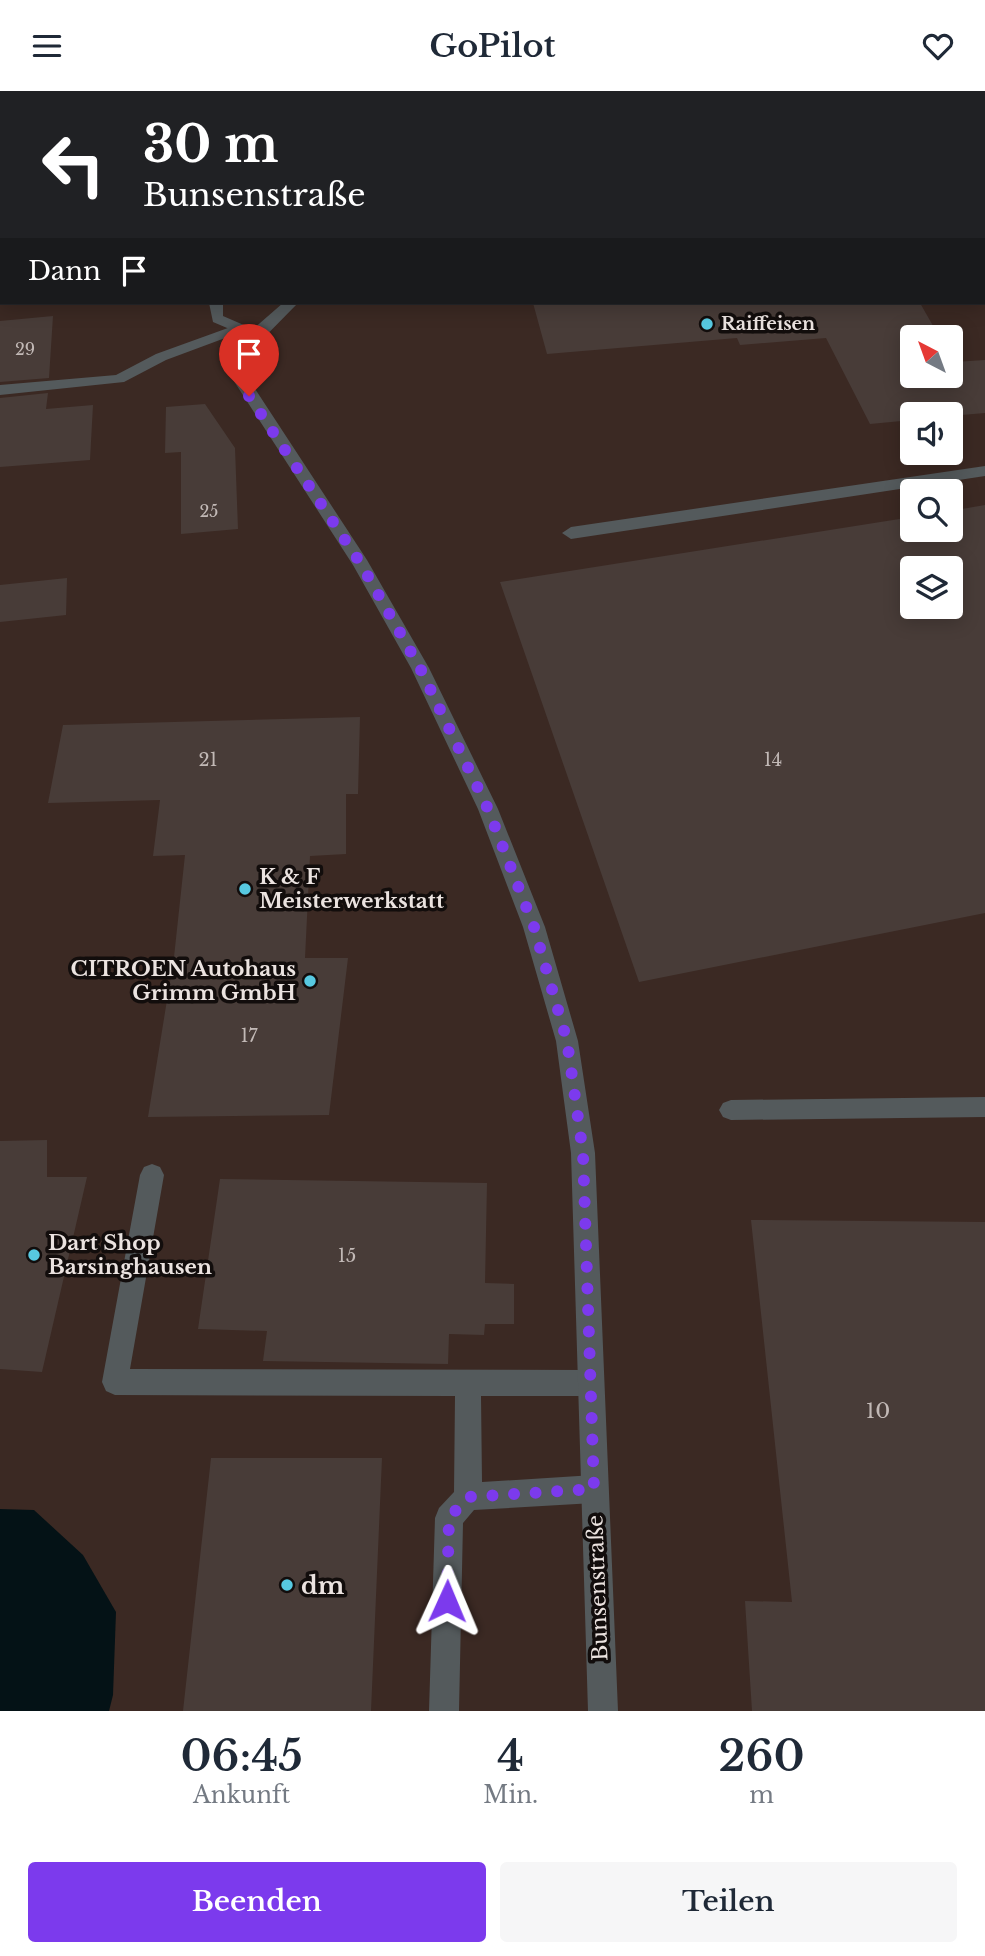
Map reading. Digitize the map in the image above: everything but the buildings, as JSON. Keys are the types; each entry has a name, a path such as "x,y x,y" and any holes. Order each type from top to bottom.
{"street":[{"path":"216,305 218,319 247,332"},
{"name":"Bunsenstraße","path":"288,305 247,332 237,356 238,375 361,564 420,668 488,809 534,927 567,1041 583,1153 603,1711"},
{"path":"0,390 119,379 161,357 247,332"},
{"path":"571,533 985,471"},
{"path":"731,1110 985,1107"},
{"path":"152,1175 115,1382 590,1383"},
{"path":"444,1711 449,1518 468,1497 468,1382"},
{"path":"468,1497 594,1489"}],"shaded area":[{"path":"0,305 985,305 985,1711 0,1711"},
{"path":"0,1509 34,1510 83,1555 116,1612 113,1695 109,1711 0,1711"}],"place":[{"name":"Raiffeisen","path":"707,324"},
{"name":"K & F Meisterwerkstatt","path":"245,889"},
{"name":"CITROEN Autohaus Grimm GmbH","path":"310,981"},
{"name":"Dart Shop Barsinghausen","path":"34,1255"},
{"name":"dm","path":"287,1585"}],"route":[{"path":"249,396 361,564 420,668 488,809 534,927 567,1041 583,1153 594,1489 468,1497 449,1518 447,1601"}]}
